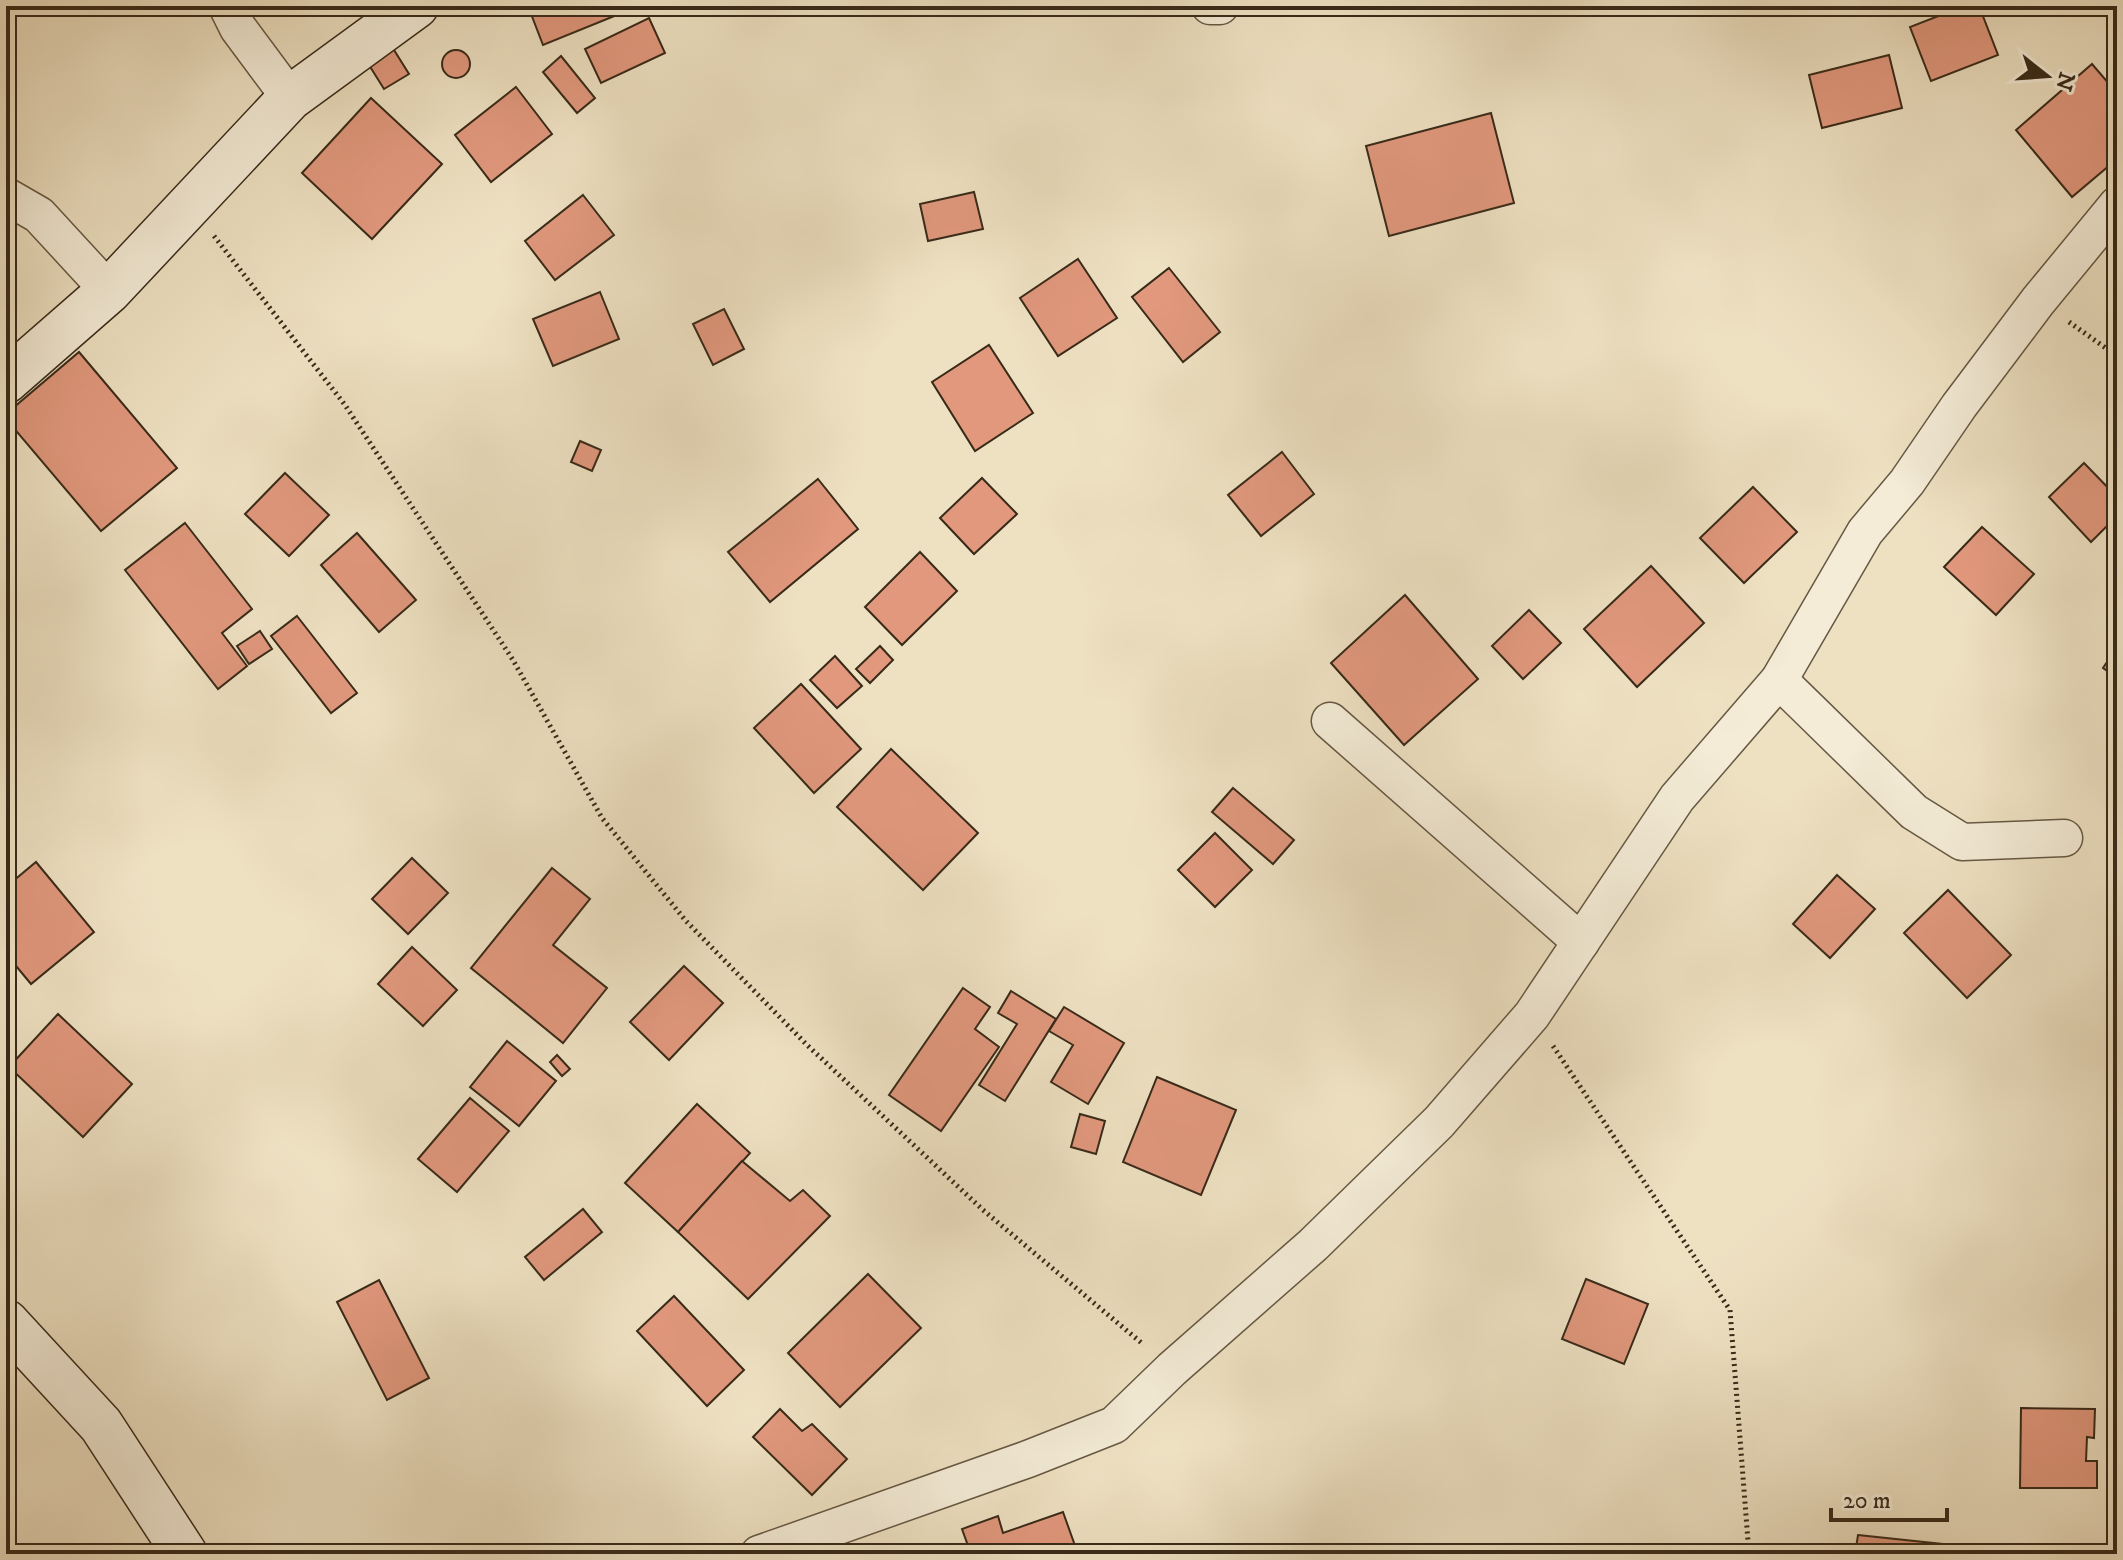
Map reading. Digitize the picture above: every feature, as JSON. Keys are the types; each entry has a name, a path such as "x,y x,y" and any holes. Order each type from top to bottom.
{"main road":[{"path":"6,381 109,291 290,98 416,6"},
{"path":"6,1322 101,1425 185,1554"}],"street":[{"path":"227,6 238,28 290,98"},
{"path":"1210,6 1220,6"},
{"path":"6,196 39,215 109,291"},
{"path":"759,1554 1028,1459 1114,1425 1172,1369 1313,1245 1439,1122 1532,1015 1677,798 1779,680 1865,532 1907,482 1959,406 2038,301 2117,205"},
{"path":"1779,680 1914,812 1962,842 2064,838"},
{"path":"1330,721 1581,942"}],"path":[{"path":"189,205 345,405 513,660 602,818 686,921 806,1044 983,1210 1172,1369"},
{"path":"2038,301 2117,356"},
{"path":"1532,1015 1730,1310 1749,1554"}],"building":[{"path":"528,6 639,6 543,45"},
{"path":"1964,6 1979,6 1998,55 1931,81 1910,27"},
{"path":"649,18 665,53 601,83 585,49"},
{"path":"389,42 409,74 384,89 364,57"},
{"path":"456,50 466,54 470,64 466,74 456,78 446,74 442,64 446,54"},
{"path":"1889,55 1902,108 1822,128 1809,75"},
{"path":"561,56 595,98 577,113 543,72"},
{"path":"2092,64 2117,93 2117,159 2072,197 2016,130"},
{"path":"516,87 552,134 491,182 455,135"},
{"path":"371,98 442,164 372,239 302,173"},
{"path":"1491,113 1514,203 1389,236 1366,146"},
{"path":"974,192 983,229 928,241 920,204"},
{"path":"583,195 614,235 555,280 525,241"},
{"path":"1078,259 1117,318 1058,356 1020,298"},
{"path":"1169,268 1220,332 1183,362 1132,297"},
{"path":"600,292 619,339 553,366 533,319"},
{"path":"724,309 744,349 713,365 693,324"},
{"path":"989,345 1033,413 975,451 932,382"},
{"path":"79,352 177,468 101,531 6,419 6,414"},
{"path":"580,441 601,450 592,471 571,462"},
{"path":"1282,452 1314,494 1261,536 1228,495"},
{"path":"2084,463 2117,497 2117,516 2091,542 2049,497"},
{"path":"285,473 329,515 289,556 245,514"},
{"path":"982,478 1017,514 974,554 940,518"},
{"path":"818,479 858,529 770,602 728,552"},
{"path":"1753,487 1797,532 1744,583 1700,538"},
{"path":"185,523 252,609 222,633 247,666 218,689 125,570"},
{"path":"1982,527 2034,574 1996,615 1944,567"},
{"path":"357,533 416,600 379,632 321,565"},
{"path":"920,552 957,591 902,645 865,607"},
{"path":"1651,566 1704,623 1637,687 1584,629"},
{"path":"1405,595 1478,679 1404,745 1331,663"},
{"path":"1529,610 1561,643 1523,679 1492,646"},
{"path":"297,616 357,693 331,713 271,636"},
{"path":"260,631 272,649 249,664 237,646"},
{"path":"880,646 893,660 870,683 856,669"},
{"path":"2117,647 2117,678 2103,668"},
{"path":"835,656 862,686 837,708 810,680"},
{"path":"801,684 861,749 814,793 754,728"},
{"path":"891,749 978,833 923,890 837,807"},
{"path":"1233,788 1294,840 1273,864 1212,812"},
{"path":"1215,833 1252,870 1215,907 1178,870"},
{"path":"412,858 448,893 408,934 372,899"},
{"path":"36,862 94,932 31,984 6,954 6,887"},
{"path":"552,868 590,899 553,945 607,988 563,1043 471,968"},
{"path":"1837,875 1875,909 1830,958 1793,924"},
{"path":"1948,890 2011,955 1967,998 1904,933"},
{"path":"412,947 457,990 423,1026 378,984"},
{"path":"684,966 723,1003 669,1060 630,1022"},
{"path":"963,988 990,1007 975,1029 999,1047 941,1131 889,1095"},
{"path":"1011,991 1056,1019 1005,1101 979,1085 1017,1024 998,1013"},
{"path":"1064,1007 1124,1043 1088,1104 1051,1082 1073,1045 1049,1031"},
{"path":"58,1014 132,1084 83,1137 9,1067"},
{"path":"507,1041 556,1081 519,1126 470,1087"},
{"path":"557,1055 570,1069 562,1076 550,1062"},
{"path":"1157,1077 1236,1110 1201,1195 1123,1162"},
{"path":"470,1098 509,1131 457,1192 418,1159"},
{"path":"697,1104 750,1153 678,1232 625,1183"},
{"path":"1080,1114 1105,1121 1096,1154 1071,1147"},
{"path":"742,1161 790,1201 803,1190 830,1216 748,1299 678,1232"},
{"path":"583,1209 602,1232 544,1280 525,1257"},
{"path":"868,1274 921,1328 840,1407 788,1353"},
{"path":"1586,1279 1648,1304 1624,1364 1562,1339"},
{"path":"379,1280 429,1378 387,1400 337,1302"},
{"path":"674,1296 744,1370 707,1406 637,1331"},
{"path":"2021,1408 2095,1409 2094,1438 2087,1437 2086,1461 2097,1461 2097,1488 2020,1488"},
{"path":"780,1409 802,1431 812,1424 847,1459 812,1495 753,1437"},
{"path":"1063,1512 1078,1554 971,1554 962,1529 998,1516 1003,1533"},
{"path":"1858,1535 1961,1546 1960,1554 1855,1554"}]}
